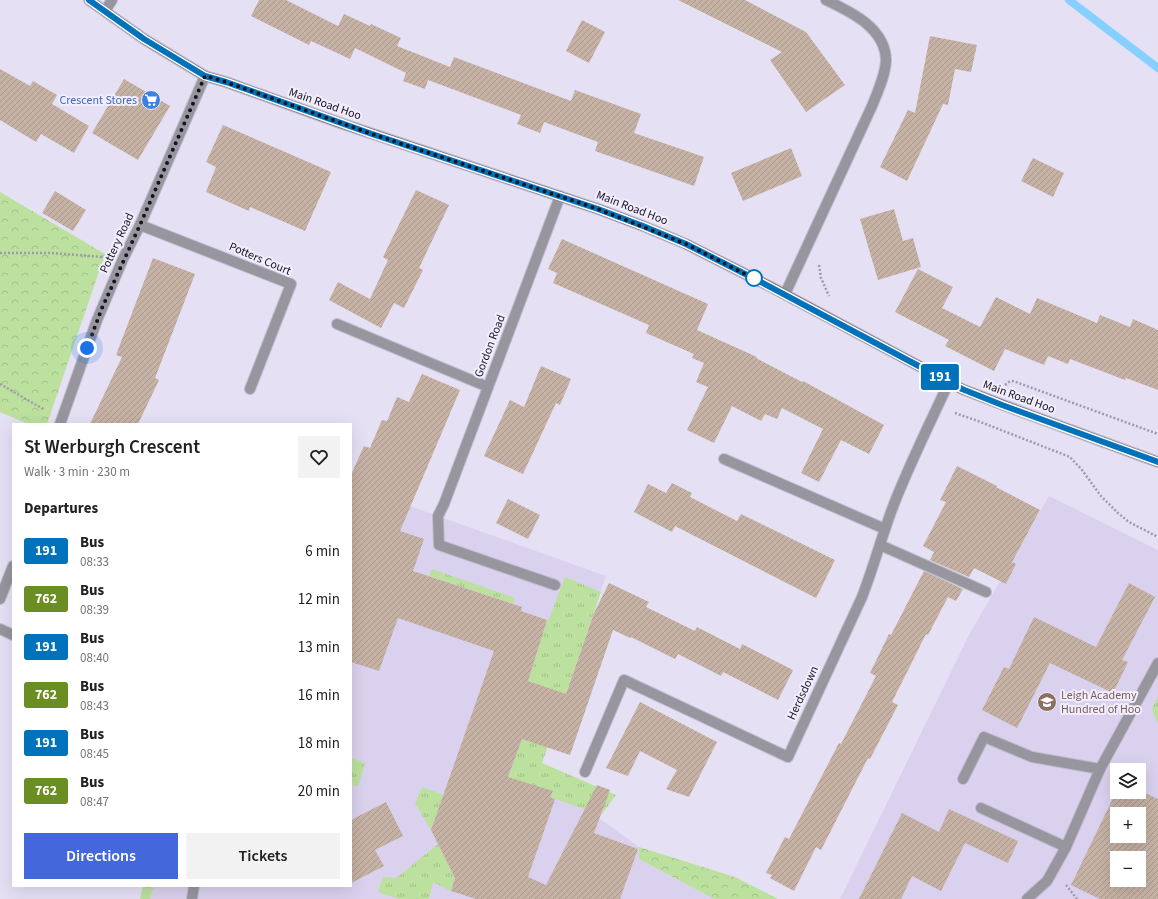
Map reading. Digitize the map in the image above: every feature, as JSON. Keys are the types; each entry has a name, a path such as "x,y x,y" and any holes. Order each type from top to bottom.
{"street":[{"name":"Main Road Hoo","path":"90,0 144,39 205,76 387,139 598,209 668,236 785,294 949,382 984,398 1158,462"},
{"path":"105,11 112,0"},
{"path":"785,294 872,106 882,81 886,62 885,50 880,39 871,27 857,16 826,0"},
{"name":"Pottery Road","path":"61,420 97,320 123,258 140,225 205,76"},
{"name":"Gordon Road","path":"555,585 439,545 438,516 444,504 560,196"},
{"name":"Potters Court","path":"140,225 291,284 250,389"},
{"path":"337,324 488,387"},
{"name":"Herdsdown","path":"584,772 624,680 788,756 862,597 873,570 885,529 906,475 949,382"},
{"path":"724,459 885,529"},
{"path":"880,545 986,592"},
{"path":"0,599 12,569"},
{"path":"0,629 12,635"},
{"path":"1026,899 1047,881 1066,847 1100,769 1158,663"},
{"path":"963,778 984,737 1032,757 1100,769"},
{"path":"981,808 1066,847"},
{"path":"192,899 194,887"}],"path":[{"path":"0,253 52,253 123,258"},
{"path":"819,263 821,278 827,294 832,300"},
{"path":"1001,386 1013,381 1158,434"},
{"path":"0,384 61,420"},
{"path":"937,408 978,421 1070,457 1082,470 1101,496 1118,513 1129,522 1158,537"}],"shaded area":[{"path":"352,485 606,576 538,774 639,847 639,859 714,899 150,899 154,887 352,887"},
{"name":"Leigh Academy Hundred of Hoo","path":"1049,496 1158,550 1158,899 840,899 969,635"}],"green space":[{"path":"0,192 105,254 47,423 26,423 0,412"},
{"path":"432,569 515,598 513,604 429,576"},
{"path":"565,577 601,592 542,763 616,795 601,815 550,797 553,791 504,790 540,686 528,681 547,620 549,619"},
{"path":"1158,696 1158,723 1157,723 1152,709"},
{"path":"352,758 365,763 358,787 352,784"},
{"path":"422,787 444,795 431,830 415,803"},
{"path":"438,844 455,878 451,891 433,882 429,899 399,899 378,892 383,877 396,878"},
{"path":"639,847 735,877 778,899 714,899 639,859"},
{"path":"143,887 154,887 150,899 140,899"}],"building":[{"path":"259,0 286,0 338,26 344,14 370,26 371,24 401,38 397,46 450,67 454,57 571,101 575,90 641,114 634,133 704,157 694,186 595,151 598,142 544,122 540,133 517,124 521,115 428,80 425,89 403,81 406,73 355,48 350,59 311,41 309,45 251,16"},
{"path":"678,0 745,0 806,32 845,85 806,112 770,60 782,52"},
{"path":"582,20 605,32 589,63 566,51"},
{"path":"930,36 977,45 971,72 955,69 948,105 943,104 907,181 880,167 908,110 915,113"},
{"path":"0,69 30,86 33,81 57,95 52,104 89,126 74,153 41,134 36,142 0,120"},
{"path":"124,79 170,106 138,160 92,133"},
{"path":"223,125 331,172 305,231 250,207 249,211 206,192 216,167 206,162"},
{"path":"791,148 802,176 743,201 731,173"},
{"path":"1033,158 1064,173 1053,197 1021,181"},
{"path":"416,190 449,205 419,268 423,270 404,308 394,303 381,328 329,300 338,282 370,299 388,260 383,257"},
{"path":"55,191 86,210 73,231 42,213"},
{"path":"894,209 903,241 913,238 921,267 878,280 860,219"},
{"path":"562,239 708,304 697,330 757,357 756,358 802,382 803,381 884,425 869,454 841,440 819,482 801,473 823,429 782,408 777,419 765,414 761,421 732,406 714,443 687,430 708,387 696,382 704,363 692,358 694,354 646,333 649,325 553,283 557,273 548,269"},
{"path":"153,258 195,274 155,378 159,380 138,423 90,423 122,357 116,355"},
{"path":"918,269 953,287 942,308 980,327 996,297 1030,314 1037,298 1097,323 1100,315 1130,327 1133,319 1158,330 1158,390 1126,378 1125,380 1070,359 1068,364 1048,356 1044,365 1005,349 994,371 945,346 949,340 895,312"},
{"path":"541,366 571,379 560,405 556,403 523,474 484,456 510,400 524,407"},
{"path":"422,374 460,390 400,531 424,539 413,571 522,607 521,611 547,620 528,681 566,694 594,613 609,583 649,602 646,607 695,631 697,627 740,649 742,644 793,670 778,700 723,672 721,676 678,654 675,659 631,637 630,638 613,630 570,755 522,739 508,777 553,791 550,797 555,799 528,877 546,885 597,785 610,790 594,833 638,849 620,899 476,899 451,891 455,878 431,830 494,651 398,618 379,671 352,662 352,473 364,446 370,448 382,420 387,421 397,397 409,402"},
{"path":"957,466 1040,510 1012,562 1016,564 1006,584 974,568 969,577 930,560 934,552 923,546 946,502 940,500"},
{"path":"672,483 692,493 690,497 737,521 741,514 835,560 816,598 675,526 672,532 634,512 648,484 666,493"},
{"path":"508,499 540,515 528,539 496,523"},
{"path":"924,571 963,589 956,601 948,597 928,635 926,634 892,702 898,705 870,759 868,758 821,850 816,847 794,891 770,878 772,875 766,873 785,837 789,839 839,743 841,744 876,676 870,673 889,634 891,635"},
{"path":"1129,583 1155,597 1122,660 1128,662 1113,693 1050,663 1017,728 982,710 1004,667 1009,669 1034,617 1096,647"},
{"path":"640,702 717,742 689,797 666,789 677,770 640,751 628,776 606,768"},
{"path":"1146,793 1158,799 1158,899 1100,899 1071,885 1113,799 1146,799"},
{"path":"386,802 403,836 375,850 384,866 352,882 352,819"},
{"path":"949,809 1018,841 1008,863 965,843 941,891 912,876 901,899 859,899 902,813 939,832"}],"waterway":[{"path":"1069,0 1158,68"}],"bus line":[{"name":"191","path":"89,0 144,39 205,76 387,139 573,200 643,226 686,244 785,294 962,389 1158,462"}],"place":[{"name":"Crescent Stores","path":"151,100"},
{"name":"Leigh Academy Hundred of Hoo","path":"1047,702"}],"route":[{"path":"87,348 123,258 140,225 205,76 387,139 598,209 686,244 757,280 754,278"}]}
